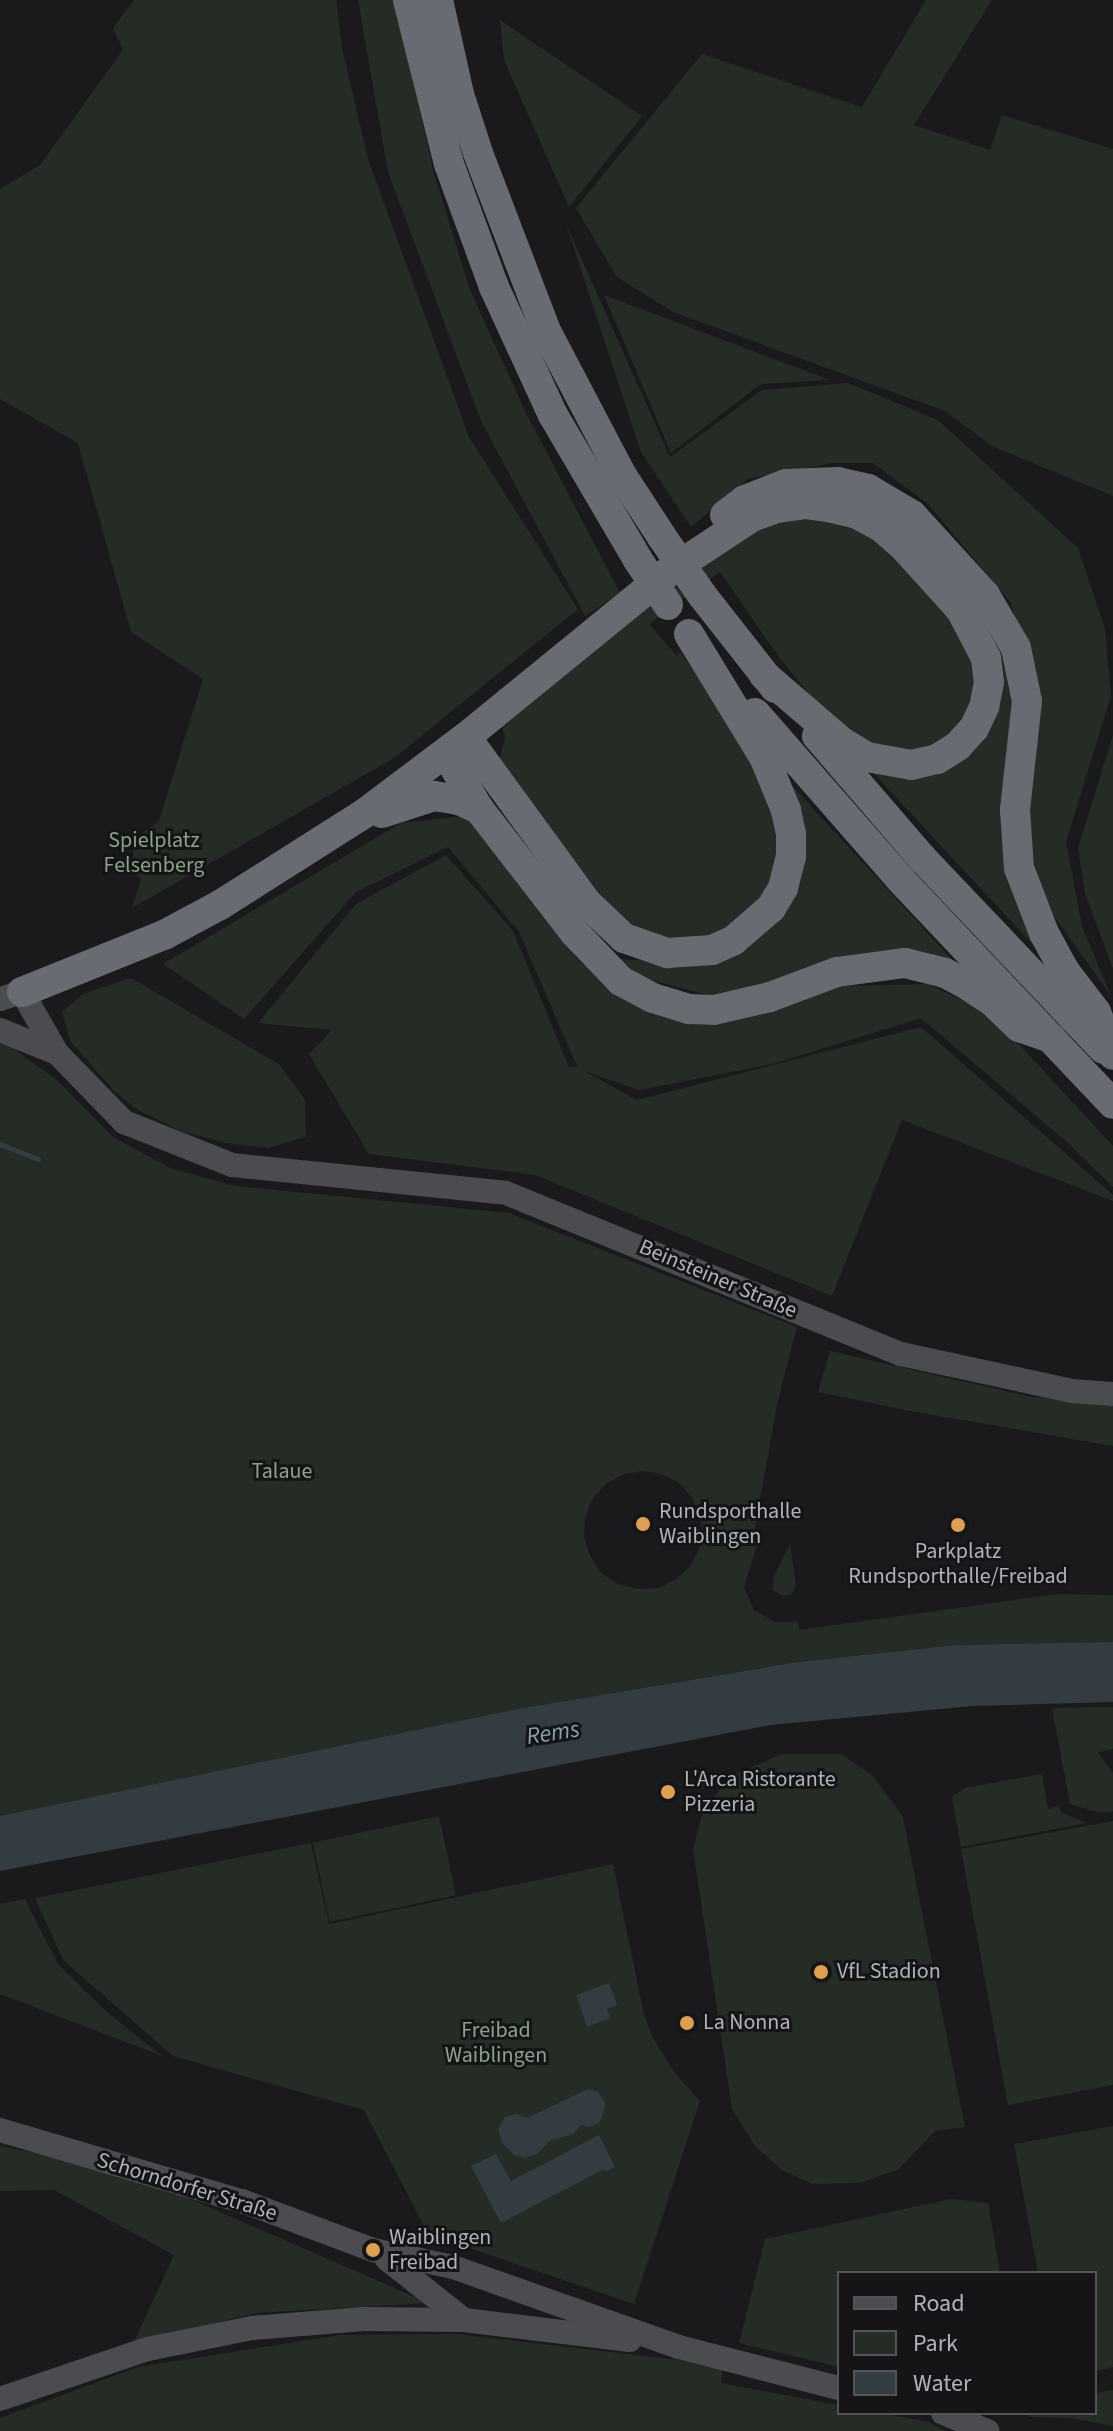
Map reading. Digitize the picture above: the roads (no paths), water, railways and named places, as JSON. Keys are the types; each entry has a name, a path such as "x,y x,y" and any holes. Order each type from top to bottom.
{"highway":[{"path":"408,0 449,164 494,287 553,415 638,560 689,634 813,783 1113,1104"},
{"path":"438,0 459,94 540,317 607,449 662,537 764,675 922,858 1113,1057"},
{"path":"667,573 691,545 745,500 786,484 838,482 868,489 912,515 935,538 985,595 1016,648 1027,701 1015,810 1019,868 1044,933 1064,970 1096,1012 1113,1057"},
{"path":"11,995 74,974 164,935 220,905 338,830 456,745 667,573 752,517 777,508 805,504 857,514 880,526 904,547 961,610 986,658 989,682 979,718 958,746 937,759 903,764 867,757 842,742 764,675"},
{"path":"456,745 606,924 645,948 690,954 712,950 754,927 771,908 783,888 791,857 786,810 774,778 689,634"},
{"path":"456,745 479,809 596,958 621,981 653,998 689,1009 714,1010 770,997 837,972 876,964 905,963 945,973 992,1001 1019,1027 1051,1038"},
{"path":"338,830 434,796 459,800 479,809"}],"street":[{"path":"11,995 57,1053"},
{"path":"0,1030 57,1053"},
{"name":"Beinsteiner Straße","path":"57,1053 124,1122 232,1165 506,1193 901,1354 1072,1391 1113,1394"},
{"name":"Schorndorfer Straße","path":"0,2130 242,2201 373,2250 453,2267 679,2347 837,2387"},
{"name":"Schorndorfer Straße","path":"373,2250 411,2275 464,2320 574,2331 679,2347"},
{"path":"0,2399 148,2349 252,2328 364,2319 464,2320"},
{"path":"948,2415 987,2431"}],"water":[{"name":"Rems","path":"1113,1642 1113,1702 972,1706 771,1725 0,1871 0,1816 517,1709 798,1662 956,1645"},
{"path":"609,1983 617,2005 607,2009 610,2018 587,2027 576,1995"},
{"path":"588,2089 598,2092 606,2104 600,2122 589,2127 581,2125 573,2134 551,2140 537,2154 526,2158 514,2155 502,2143 498,2129 505,2117 516,2114 527,2118"},
{"path":"599,2135 615,2167 606,2172 604,2169 501,2223 471,2166 496,2154 511,2181"}],"waterway":[{"path":"0,1144 38,1159"}],"place":[{"name":"Rundsporthalle Waiblingen","path":"643,1524"},
{"name":"Parkplatz Rundsporthalle/Freibad","path":"958,1525"},
{"name":"L'Arca Ristorante Pizzeria","path":"668,1792"},
{"name":"VfL Stadion","path":"821,1972"},
{"name":"La Nonna","path":"687,2023"},
{"name":"Waiblingen Freibad","path":"373,2250"}],"park label":[{"name":"Spielplatz Felsenberg","path":"154,852"},
{"name":"Talaue","path":"282,1472"},
{"name":"Freibad Waiblingen","path":"496,2042"}]}
